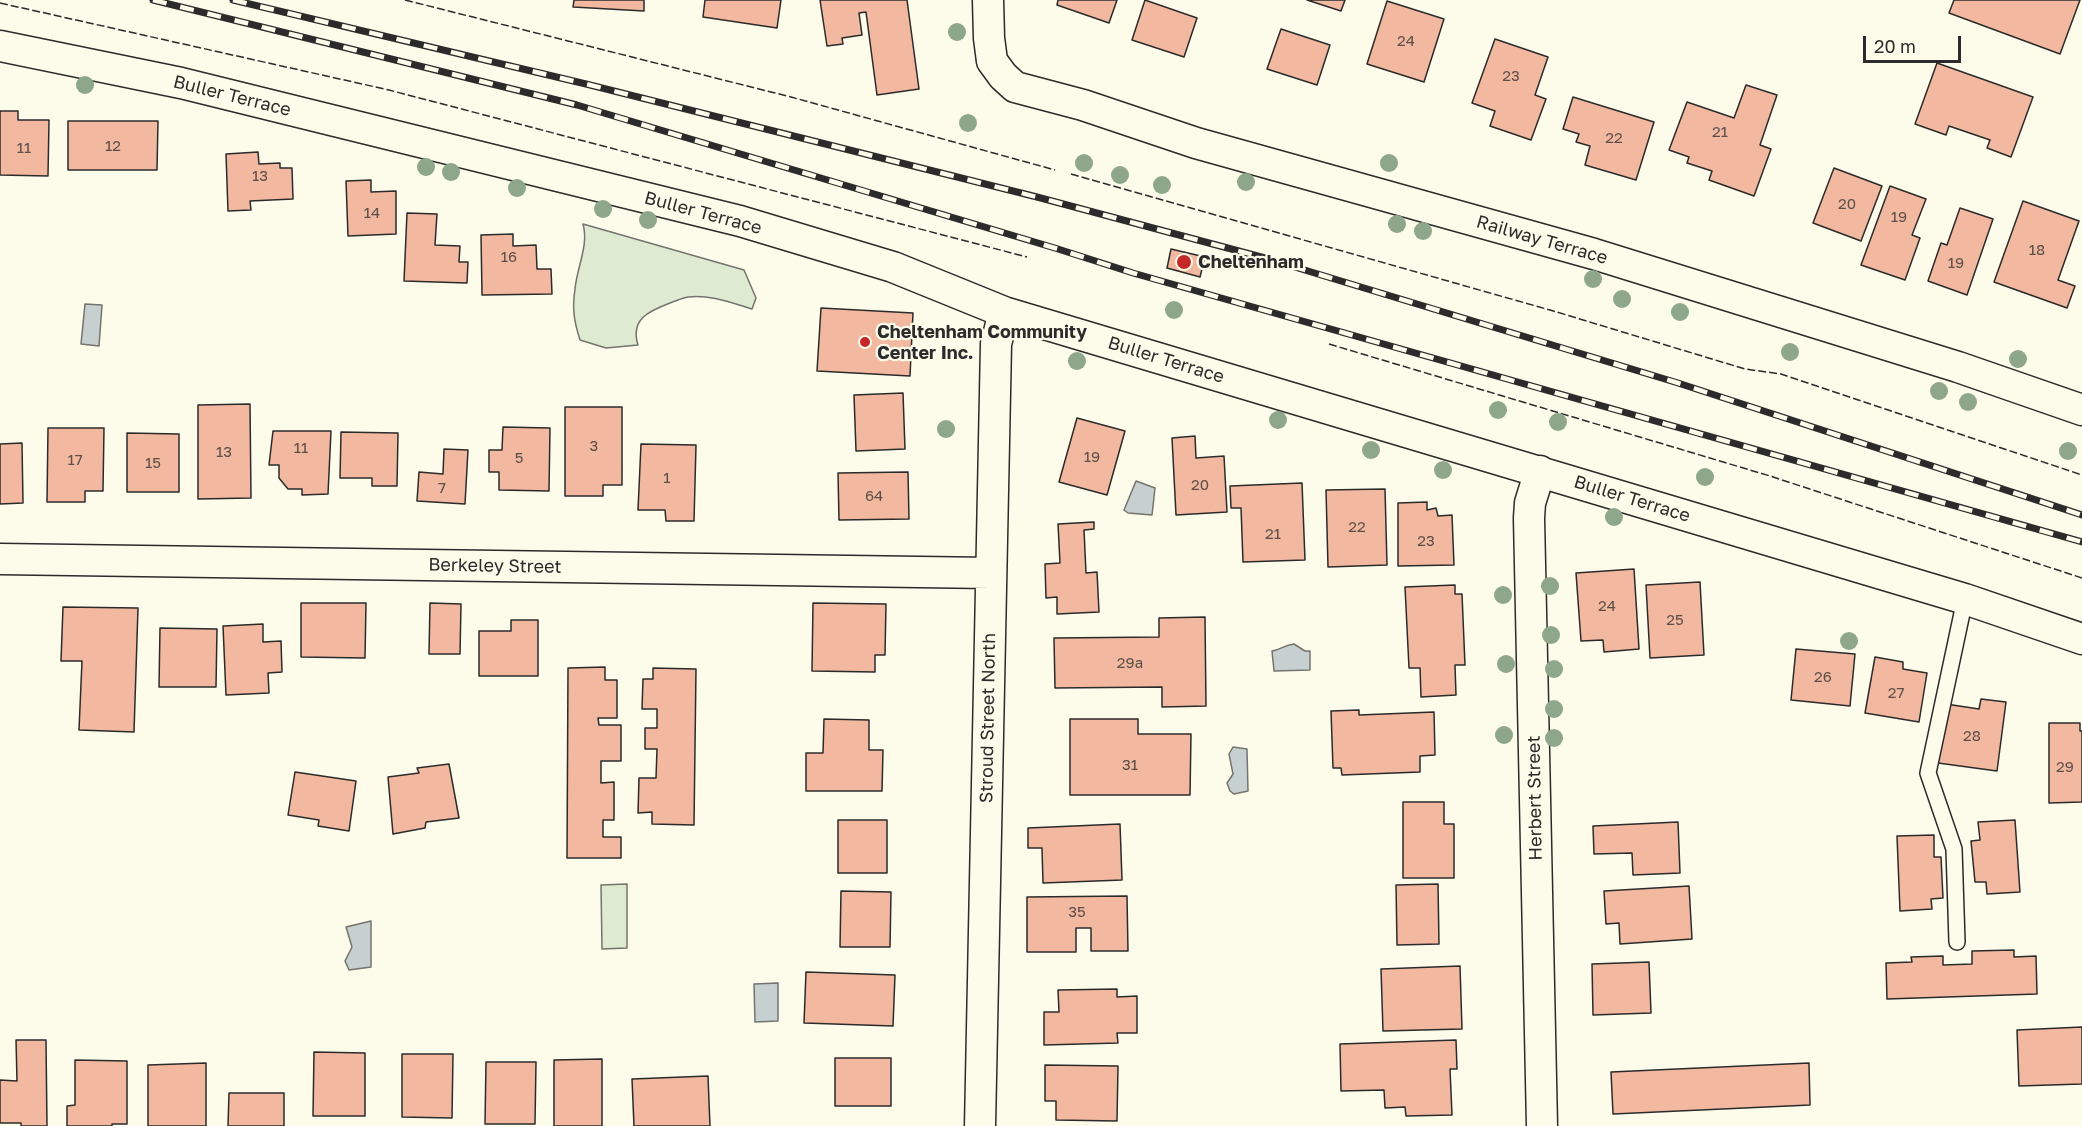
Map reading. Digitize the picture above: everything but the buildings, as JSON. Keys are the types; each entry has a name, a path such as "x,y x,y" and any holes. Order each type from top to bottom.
{"street":[{"name":"Railway Terrace","path":"988,0 992,61 1015,87 1083,105 1196,143 1594,254 1958,367 2082,410"},
{"name":"Buller Terrace","path":"0,46 181,83 740,221 893,267 1005,312 1965,599 2082,639"},
{"name":"Stroud Street North","path":"980,1126 996,344 1005,312"},
{"name":"Herbert Street","path":"1540,471 1530,503 1529,518 1542,1126"},
{"name":"Berkeley Street","path":"0,560 990,573"}],"lane":[{"path":"1957,942 1954,849 1928,773 1965,599"}],"green space":[{"path":"583,224 744,270 756,298 752,309 712,298 688,297 655,309 643,317 637,329 638,345 606,348 580,340 575,321 574,303 576,281 585,240"},
{"path":"627,884 627,948 602,949 601,885"}],"shaded area":[{"path":"85,304 102,305 99,346 81,344"},
{"path":"1136,481 1155,488 1152,515 1128,513 1124,510"},
{"path":"1294,644 1305,651 1310,651 1310,670 1274,671 1272,651"},
{"path":"1233,747 1247,749 1248,791 1234,794 1227,783 1233,774 1229,754"},
{"path":"371,921 371,967 349,970 345,961 352,947 346,927"},
{"path":"778,983 778,1021 755,1022 754,984"}],"railway":[{"path":"153,0 577,105 1133,273 2082,542"},
{"path":"233,0 586,84 1037,197 1265,258 1678,383 2082,515"}],"fence":[{"path":"405,0 791,97 1055,170"},
{"path":"0,3 389,90 1027,257"},
{"path":"1071,174 1550,310 1745,369 1781,374 2082,475"},
{"path":"1329,344 1770,476 2082,578"}],"place":[{"name":"Cheltenham","path":"1184,262"},
{"name":"Cheltenham Community Center Inc.","path":"865,342"}]}
